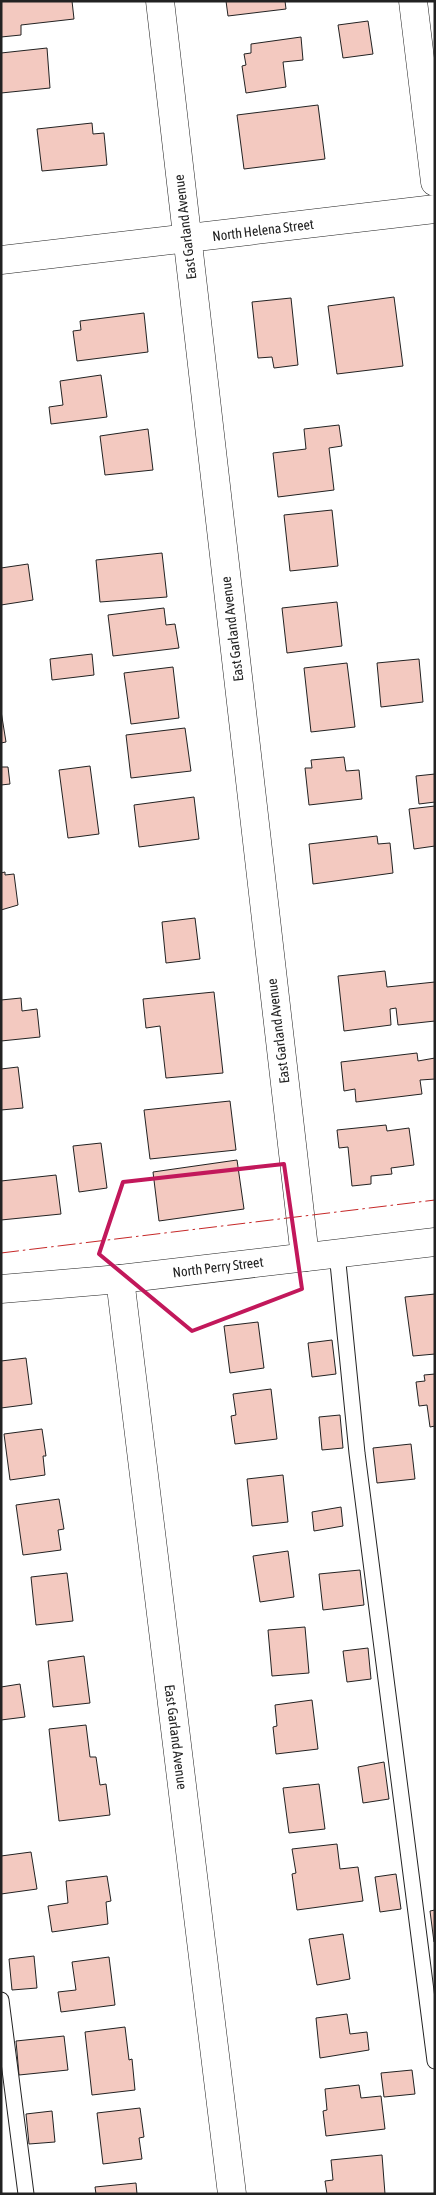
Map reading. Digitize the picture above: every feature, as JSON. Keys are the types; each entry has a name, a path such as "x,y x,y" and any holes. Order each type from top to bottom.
{"street":[{"name":"East Garland Avenue","path":"160,1 305,1257"},
{"path":"412,1 435,182"},
{"name":"North Helena Street","path":"1,260 435,209"},
{"name":"North Perry Street","path":"1,1289 120,1279 435,1242"},
{"name":"East Garland Avenue","path":"120,1279 232,2194"}],"lane":[{"path":"337,1253 357,1453 435,2061"},
{"path":"1,2000 26,2194"}],"highlighted area":[{"path":"284,1164 302,1289 192,1331 99,1254 123,1182"}],"building":[{"path":"1,1 72,1 74,19 21,25 21,35 1,37"},
{"path":"226,1 285,1 286,9 228,16"},
{"path":"368,21 373,54 343,58 338,25"},
{"path":"301,37 303,60 283,62 286,87 246,93 242,66 246,65 244,54 251,53 251,44"},
{"path":"47,48 50,88 1,93 1,53"},
{"path":"318,105 325,159 244,169 237,115"},
{"path":"92,123 93,134 104,133 107,165 42,171 37,129"},
{"path":"394,297 403,366 337,374 328,306"},
{"path":"291,298 298,365 274,368 272,357 258,358 252,302"},
{"path":"144,313 148,352 77,361 73,331 81,330 80,321"},
{"path":"101,375 107,417 51,424 49,407 63,405 60,381"},
{"path":"339,425 342,446 329,448 334,490 278,497 273,453 306,449 304,429"},
{"path":"148,429 153,470 105,475 100,436"},
{"path":"332,510 338,566 290,571 284,515"},
{"path":"162,553 167,597 100,602 96,560"},
{"path":"28,564 33,600 1,605 1,568"},
{"path":"337,602 342,646 287,653 282,608"},
{"path":"164,608 166,625 175,624 179,648 113,656 108,615"},
{"path":"92,654 94,675 52,680 50,659"},
{"path":"419,659 423,702 381,707 377,663"},
{"path":"347,663 355,727 311,732 304,668"},
{"path":"173,667 179,718 131,724 124,673"},
{"path":"1,711 6,742 1,743"},
{"path":"185,728 191,771 131,778 126,735"},
{"path":"344,757 346,771 359,770 362,799 309,805 305,768 312,768 311,760"},
{"path":"90,766 99,834 68,838 59,770"},
{"path":"1,767 8,767 10,784 1,785"},
{"path":"435,774 435,802 419,804 416,776"},
{"path":"194,797 199,839 139,847 134,805"},
{"path":"435,806 435,846 414,849 409,809"},
{"path":"377,836 378,844 390,843 393,873 313,884 309,844"},
{"path":"5,872 5,875 14,874 18,905 1,910 1,873"},
{"path":"195,918 200,959 166,963 162,922"},
{"path":"385,971 387,987 435,982 435,1021 398,1025 396,1008 390,1009 391,1025 344,1031 338,976"},
{"path":"214,992 223,1073 166,1078 160,1026 146,1028 143,999"},
{"path":"21,998 22,1011 37,1009 40,1037 1,1041 1,1000"},
{"path":"417,1053 418,1061 435,1058 435,1079 420,1080 422,1094 356,1102 355,1089 344,1091 341,1062"},
{"path":"18,1067 23,1108 1,1110 1,1069"},
{"path":"230,1101 236,1150 150,1159 144,1110"},
{"path":"386,1125 387,1131 409,1128 414,1165 391,1168 392,1174 371,1176 371,1184 352,1186 348,1147 339,1148 337,1130"},
{"path":"101,1143 107,1188 79,1192 73,1146"},
{"path":"237,1160 244,1209 159,1221 153,1172"},
{"path":"56,1175 61,1214 1,1220 1,1181"},
{"path":"435,1294 435,1354 413,1356 405,1297"},
{"path":"258,1322 264,1368 230,1373 224,1326"},
{"path":"332,1340 336,1374 312,1377 308,1343"},
{"path":"26,1358 32,1404 1,1408 1,1361"},
{"path":"435,1374 435,1426 430,1427 427,1405 419,1406 416,1382 425,1381 424,1375"},
{"path":"271,1389 277,1439 235,1444 231,1416 236,1415 233,1394"},
{"path":"340,1415 343,1448 322,1450 319,1417"},
{"path":"42,1429 46,1456 43,1456 45,1475 10,1480 4,1434"},
{"path":"411,1444 415,1479 377,1483 373,1448"},
{"path":"283,1475 288,1522 252,1526 247,1479"},
{"path":"59,1499 64,1529 58,1530 61,1550 23,1555 16,1505"},
{"path":"341,1507 343,1526 314,1531 312,1512"},
{"path":"288,1551 294,1597 260,1602 253,1556"},
{"path":"360,1570 364,1605 323,1610 319,1574"},
{"path":"67,1573 73,1621 36,1625 31,1577"},
{"path":"305,1627 309,1673 272,1676 268,1630"},
{"path":"368,1648 371,1679 347,1682 343,1651"},
{"path":"84,1656 90,1703 53,1707 48,1661"},
{"path":"20,1684 25,1717 1,1720 1,1687"},
{"path":"312,1700 318,1749 276,1754 273,1727 277,1726 275,1705"},
{"path":"86,1725 90,1757 96,1757 100,1785 106,1784 110,1815 59,1821 49,1729"},
{"path":"384,1762 389,1799 363,1803 358,1767"},
{"path":"319,1784 325,1829 289,1833 283,1788"},
{"path":"337,1844 340,1869 358,1867 363,1901 297,1910 292,1874 296,1873 292,1849"},
{"path":"31,1852 37,1889 1,1894 1,1856"},
{"path":"396,1874 401,1909 380,1912 375,1877"},
{"path":"107,1876 111,1901 106,1902 108,1924 52,1932 48,1906 68,1903 66,1881"},
{"path":"435,1910 435,1942 434,1942 430,1911"},
{"path":"343,1934 350,1979 317,1985 309,1939"},
{"path":"34,1956 37,1988 12,1990 9,1959"},
{"path":"109,1957 115,2005 61,2012 58,1992 76,1990 72,1962"},
{"path":"347,2014 350,2034 367,2032 369,2050 320,2058 316,2018"},
{"path":"125,2027 129,2060 132,2059 135,2090 92,2095 85,2032"},
{"path":"64,2036 68,2070 19,2075 16,2041"},
{"path":"412,2070 415,2094 384,2097 381,2073"},
{"path":"359,2085 361,2098 381,2096 385,2129 326,2136 323,2111 327,2110 325,2089"},
{"path":"140,2108 144,2137 139,2138 142,2159 103,2164 97,2113"},
{"path":"52,2111 55,2142 29,2144 26,2114"},
{"path":"382,2155 385,2194 327,2194 325,2181 333,2180 331,2160"},
{"path":"136,2183 137,2194 96,2194 95,2187"}],"power":[{"path":"1,1253 435,1200"}]}
